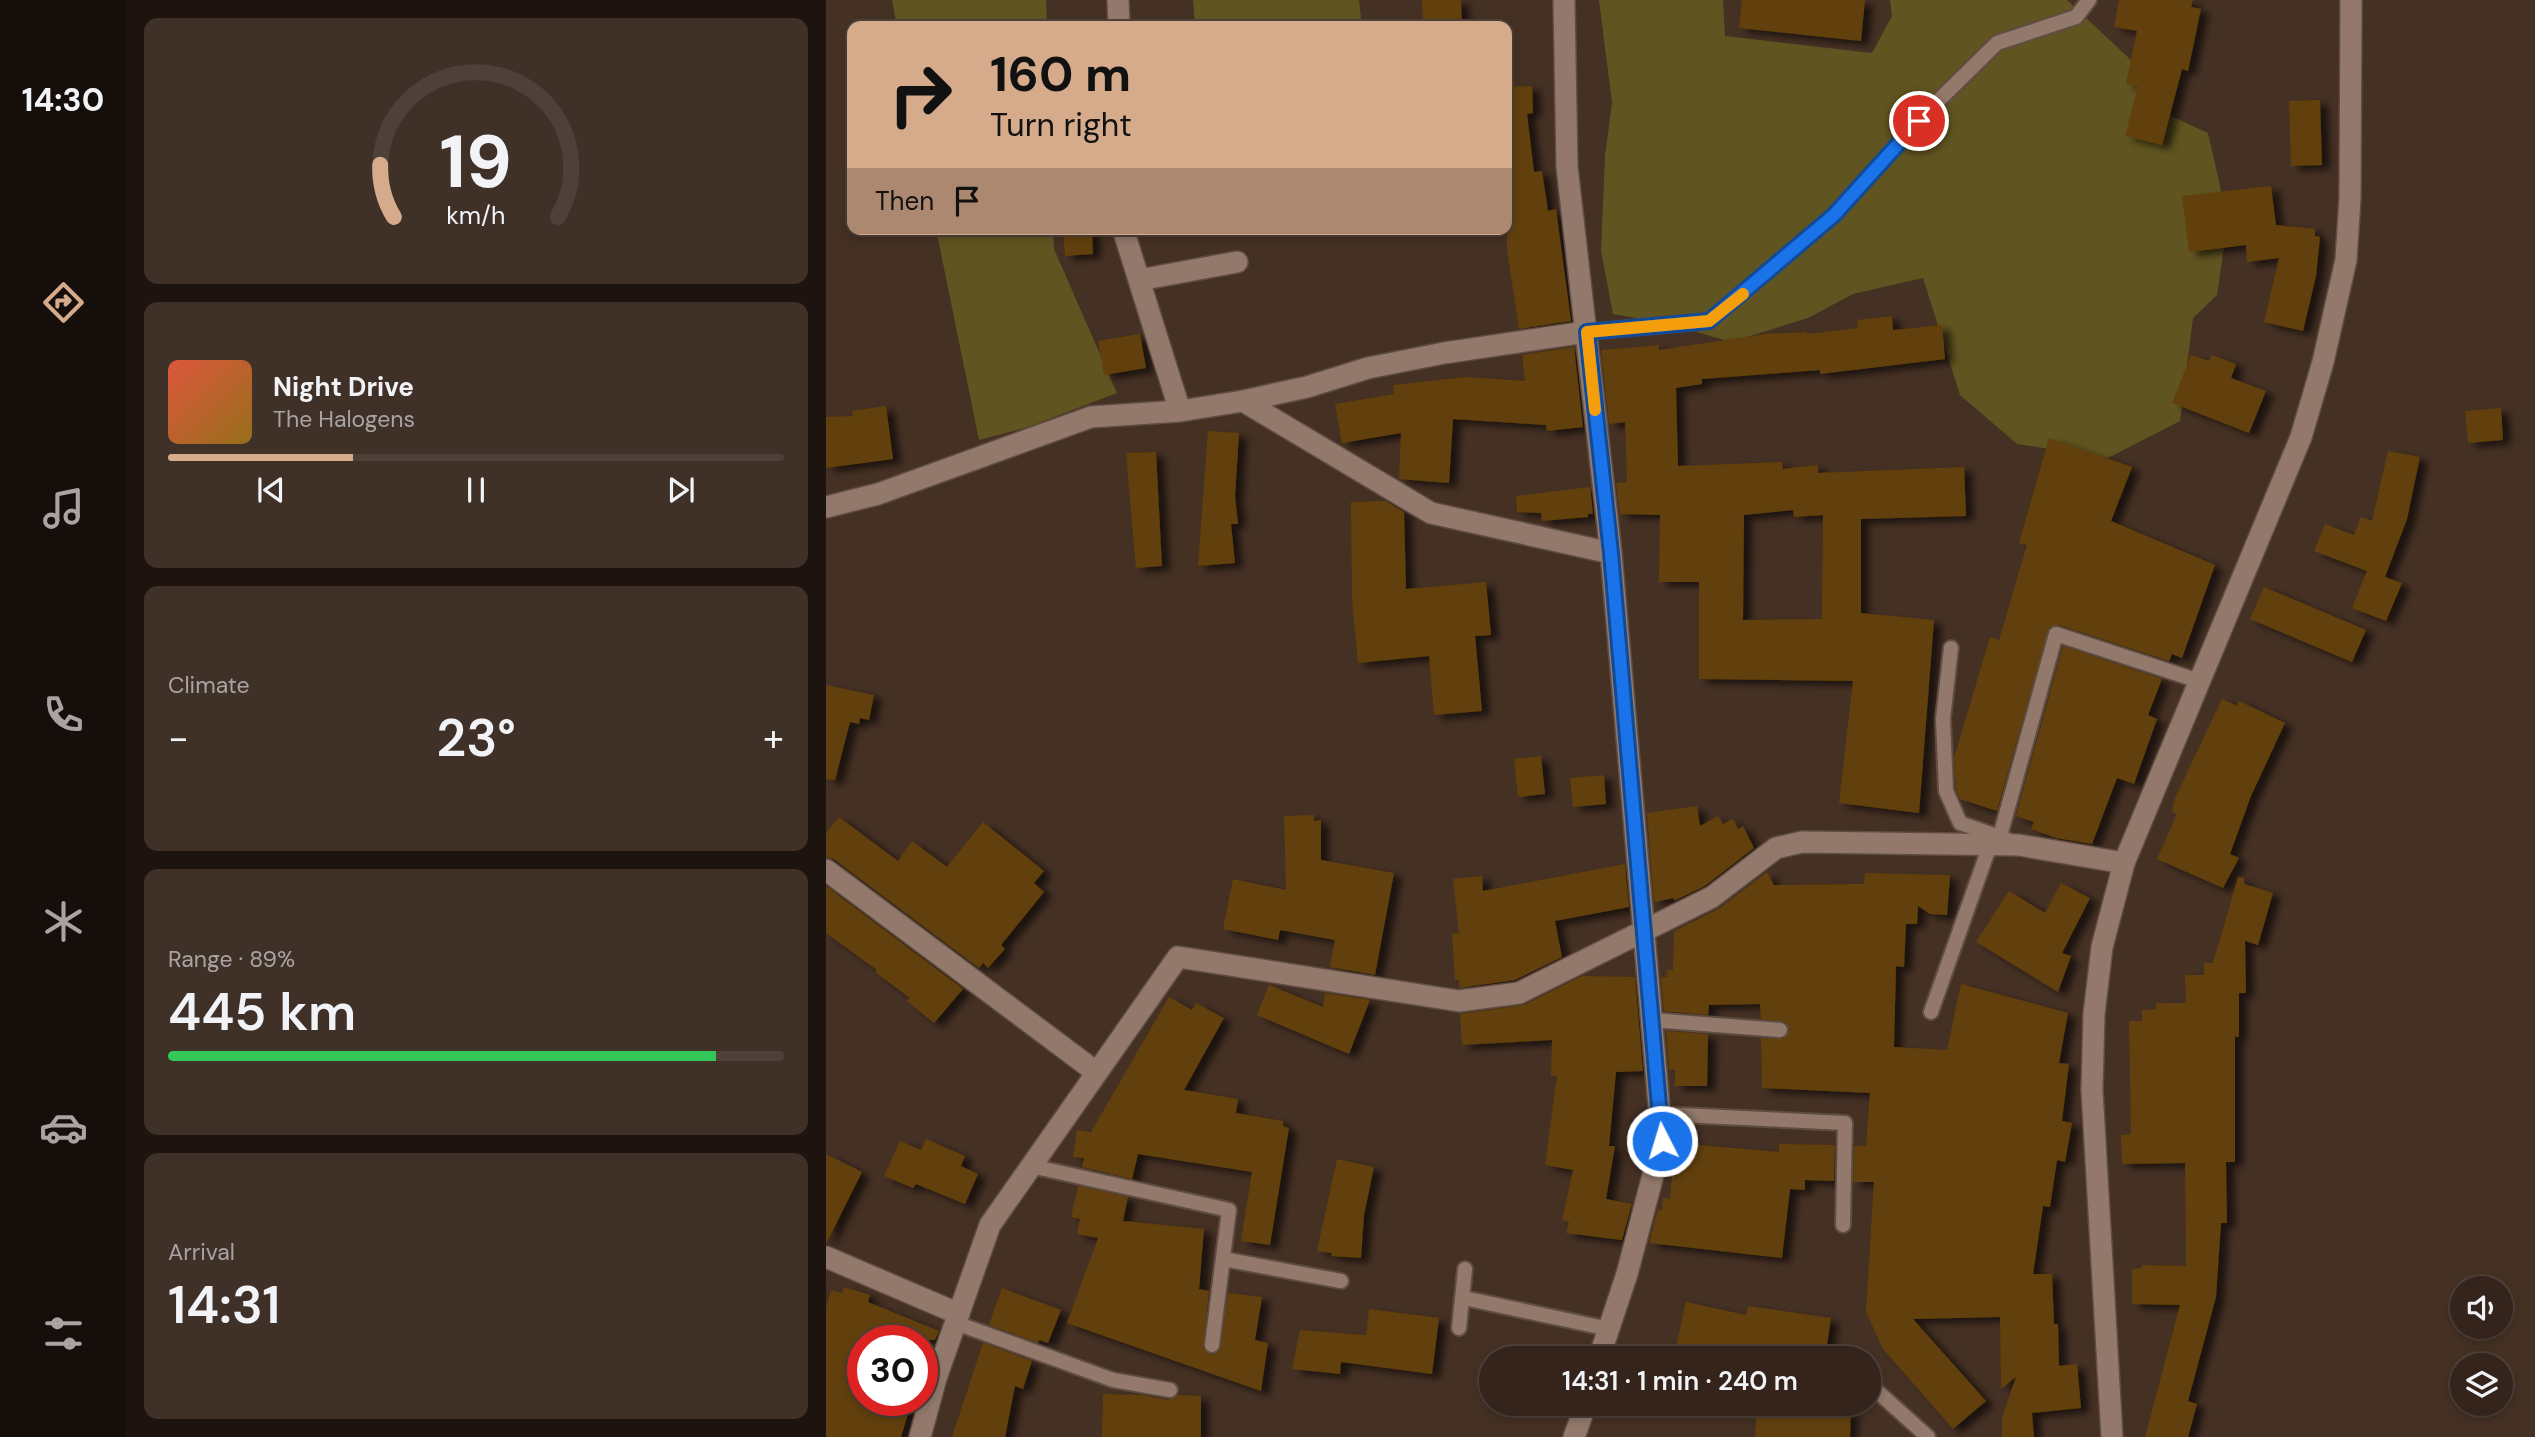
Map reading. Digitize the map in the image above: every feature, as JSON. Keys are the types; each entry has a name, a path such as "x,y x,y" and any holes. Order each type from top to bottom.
{"street":[{"path":"1118,0 1119,21"},
{"path":"1564,0 1567,167 1611,553 1662,1141 1605,1346"},
{"path":"2112,1437 2092,1090 2094,1014 2102,947 2124,863 2301,437 2335,312 2346,260 2350,198 2347,1"},
{"path":"1125,235 1180,411"},
{"path":"1139,280 1237,262"},
{"path":"826,507 878,494 1091,417 1180,411 1243,401 1307,387 1368,368 1444,353 1587,332"},
{"path":"1243,401 1430,513 1611,553"},
{"path":"920,1437 936,1378 990,1225 1178,957 1459,1001 1519,993 1712,897 1776,848 1802,842 2003,842 2124,863"},
{"path":"826,870 1096,1072"},
{"path":"826,1257 957,1319"},
{"path":"1574,1437 1582,1416"}],"lane":[{"path":"1587,332 1709,321 1834,215 1935,104 1997,43 2076,17 2089,0"},
{"path":"1931,1012 2003,842 2056,634 2199,681"},
{"path":"1951,648 1943,719 1946,791 1960,823 2003,842"},
{"path":"1652,1020 1780,1030"},
{"path":"1660,1114 1845,1123 1843,1225"},
{"path":"1031,1166 1228,1210 1212,1345"},
{"path":"1223,1259 1341,1281"},
{"path":"1459,1328 1465,1269"},
{"path":"1464,1298 1609,1329"},
{"path":"957,1319 1113,1380 1171,1390"},
{"path":"1881,1395 1928,1437"}],"shaded area":[{"path":"892,0 1046,0 1047,21 896,21"},
{"path":"1193,0 1359,0 1361,21 1195,21"},
{"path":"1599,0 1723,0 1725,36 1872,53 1892,16 1890,0 2067,0 2132,61 2143,103 2208,133 2228,221 2217,295 2193,318 2180,421 2108,458 2017,444 1960,395 1923,278 1853,294 1808,318 1731,342 1670,324 1613,314 1601,251 1605,156 1612,103"},
{"path":"937,235 1053,235 1054,249 1117,393 1028,427 979,440"}],"building":[{"path":"1422,0 1461,0 1462,21 1423,21"},
{"path":"1742,0 1865,0 1861,41 1739,28"},
{"path":"2119,0 2193,0 2191,7 2201,9 2188,71 2182,69 2162,145 2125,136 2138,86 2126,84 2137,31 2114,27"},
{"path":"1532,86 1533,113 1527,114 1534,172 1542,171 1548,211 1556,209 1571,321 1519,329 1507,250 1507,235 1512,235 1512,87"},
{"path":"2320,100 2322,165 2291,166 2289,101"},
{"path":"2271,186 2276,225 2315,229 2315,236 2320,237 2316,276 2303,331 2264,322 2279,258 2247,262 2246,245 2189,252 2182,196"},
{"path":"1063,235 1092,235 1093,254 1065,256"},
{"path":"1892,316 1893,330 1942,325 1945,359 1820,374 1820,370 1702,379 1702,384 1676,388 1678,466 1782,462 1783,469 1818,465 1818,473 1964,467 1966,516 1861,519 1861,613 1934,620 1919,813 1839,803 1853,681 1699,679 1699,582 1659,582 1660,515 1620,514 1616,483 1627,482 1625,422 1609,424 1601,350 1659,345 1659,350 1765,334 1807,334 1858,328 1857,320","holes":["1793,510 1794,517 1823,515 1822,619 1743,620 1744,515"]},
{"path":"1140,334 1146,368 1104,375 1098,341"},
{"path":"1574,347 1583,427 1547,431 1546,425 1453,419 1449,483 1399,479 1401,433 1342,443 1335,404 1394,394 1393,385 1466,377 1525,381 1522,355"},
{"path":"2191,355 2209,361 2212,355 2236,364 2231,378 2266,391 2249,433 2172,403"},
{"path":"886,406 893,459 826,468 826,417 853,416 852,411"},
{"path":"2501,408 2503,440 2468,443 2465,411"},
{"path":"1208,431 1239,433 1235,496 1238,524 1231,524 1235,563 1198,566"},
{"path":"2049,438 2132,467 2111,521 2215,565 2182,658 2172,654 2169,661 2059,625 2049,628 1997,811 1960,799 1956,789 1954,758 1990,637 1999,640 2027,545 2019,543"},
{"path":"2388,451 2420,457 2407,519 2385,577 2402,583 2386,621 2352,608 2367,571 2314,551 2325,524 2354,535 2361,517 2372,521"},
{"path":"1156,452 1162,566 1136,568 1126,453"},
{"path":"1590,487 1593,514 1588,514 1588,517 1542,521 1541,513 1517,512 1516,496"},
{"path":"1385,501 1404,512 1406,589 1486,582 1491,635 1475,636 1482,711 1434,715 1429,656 1358,663 1352,599 1351,502"},
{"path":"2264,587 2366,630 2352,662 2250,619"},
{"path":"2063,646 2162,679 2148,715 2157,719 2134,784 2117,778 2092,844 2056,838 2031,829 2034,822 2016,816"},
{"path":"826,685 874,695 869,720 860,718 859,724 850,722 835,780 826,779"},
{"path":"2222,699 2237,706 2239,701 2285,723 2251,796 2230,854 2239,858 2223,888 2157,859 2177,814 2172,812 2175,798"},
{"path":"1541,756 1545,794 1518,797 1514,759"},
{"path":"1604,775 1606,804 1573,807 1570,778"},
{"path":"1697,806 1700,826 1718,816 1723,824 1733,819 1738,829 1743,826 1754,848 1705,886 1674,901 1674,898 1654,902 1647,813"},
{"path":"1314,815 1314,821 1321,820 1321,860 1394,873 1375,975 1330,967 1335,940 1280,930 1278,940 1223,929 1233,879 1286,890 1284,816"},
{"path":"839,817 898,861 912,841 947,867 983,822 1044,871 1034,883 1044,892 1001,945 1005,949 988,968 983,963 979,968 834,859 826,857 826,833"},
{"path":"1625,864 1629,907 1555,921 1562,957 1515,980 1459,988 1459,980 1455,980 1452,934 1459,933 1453,879 1482,876 1483,891"},
{"path":"1767,872 1774,885 1864,884 1865,873 1950,875 1947,915 1930,914 1918,906 1917,924 1906,924 1904,967 1896,966 1894,1047 1947,1050 1961,984 2068,1013 2059,1063 2069,1064 2062,1121 2072,1123 2065,1162 2057,1160 2050,1207 2043,1206 2033,1274 2052,1274 2054,1324 2058,1324 2059,1366 2077,1364 2081,1408 2032,1413 2034,1437 2002,1437 2002,1417 2016,1377 2001,1389 2000,1317 1913,1319 1986,1401 1953,1429 1883,1349 1866,1312 1874,1182 1853,1182 1854,1146 1866,1146 1870,1093 1762,1088 1761,1038 1783,1039 1790,1030 1785,1022 1761,1019 1760,1004 1709,1005 1708,1015 1664,1011 1661,977 1667,977 1667,970 1673,970 1674,931 1720,908"},
{"path":"2238,877 2244,878 2244,884 2273,893 2258,945 2245,941 2246,993 2239,993 2239,1037 2235,1037 2235,1162 2226,1162 2227,1223 2221,1223 2216,1297 2188,1401 2197,1404 2188,1437 2145,1437 2180,1305 2132,1304 2132,1269 2142,1268 2142,1265 2186,1266 2185,1163 2122,1164 2121,1135 2131,1134 2129,1021 2142,1021 2142,1010 2156,1009 2156,1003 2186,1003 2185,975 2204,975 2204,963 2213,963"},
{"path":"2061,883 2090,898 2062,953 2071,956 2058,992 1976,942 2009,891 2045,913"},
{"path":"826,886 963,989 934,1023 907,1001 910,998 875,972 877,970 826,933"},
{"path":"1582,976 1635,977 1643,1071 1616,1072 1609,1146 1615,1146 1606,1199 1632,1204 1622,1240 1566,1233 1569,1222 1562,1220 1573,1170 1545,1165 1557,1076 1551,1076 1552,1040 1462,1045 1460,1014 1524,1005"},
{"path":"1269,985 1323,1007 1325,993 1370,1000 1349,1054 1257,1015"},
{"path":"1169,997 1192,1010 1196,1003 1224,1018 1184,1090 1238,1099 1236,1113 1283,1121 1283,1126 1289,1128 1270,1245 1241,1241 1252,1172 1138,1154 1132,1179 1082,1167 1084,1158 1073,1157 1077,1130 1091,1132"},
{"path":"1666,1031 1708,1034 1707,1086 1675,1086 1675,1070 1669,1070"},
{"path":"926,1139 965,1156 961,1166 978,1174 965,1204 916,1184 913,1188 884,1176 900,1141 921,1150"},
{"path":"1675,1143 1779,1152 1779,1144 1835,1145 1834,1181 1805,1180 1805,1190 1790,1189 1782,1258 1649,1243 1658,1209 1662,1210 1663,1198 1670,1199"},
{"path":"826,1154 862,1172 826,1244"},
{"path":"1337,1159 1374,1167 1364,1215 1361,1258 1331,1256 1332,1253 1317,1251"},
{"path":"1078,1186 1128,1197 1123,1221 1204,1229 1199,1289 1209,1291 1203,1348 1211,1355 1220,1350 1228,1293 1262,1297 1255,1340 1268,1343 1261,1391 1067,1323 1098,1238 1077,1234 1080,1219 1071,1217"},
{"path":"844,1287 870,1295 868,1302 924,1325 847,1325 847,1416 907,1416 901,1437 826,1437 826,1308 831,1290 842,1293"},
{"path":"1002,1288 1061,1310 1048,1343 1039,1340 1038,1343 989,1325"},
{"path":"1686,1302 1746,1315 1748,1306 1831,1318 1827,1346 1676,1346"},
{"path":"1369,1309 1439,1318 1432,1374 1341,1362 1340,1374 1292,1369 1300,1330 1366,1335"},
{"path":"983,1343 1032,1361 1023,1389 1015,1386 1005,1437 952,1437"},
{"path":"1103,1394 1142,1395 1169,1400 1178,1395 1201,1396 1201,1437 1102,1437"},
{"path":"1756,1416 1851,1416 1850,1437 1755,1437"}],"slow traffic":[{"path":"1595,410 1587,332 1681,326 1709,321 1743,294"}],"route":[{"path":"1662,1141 1611,553 1587,332 1681,326 1709,321 1834,215 1919,121"}]}
